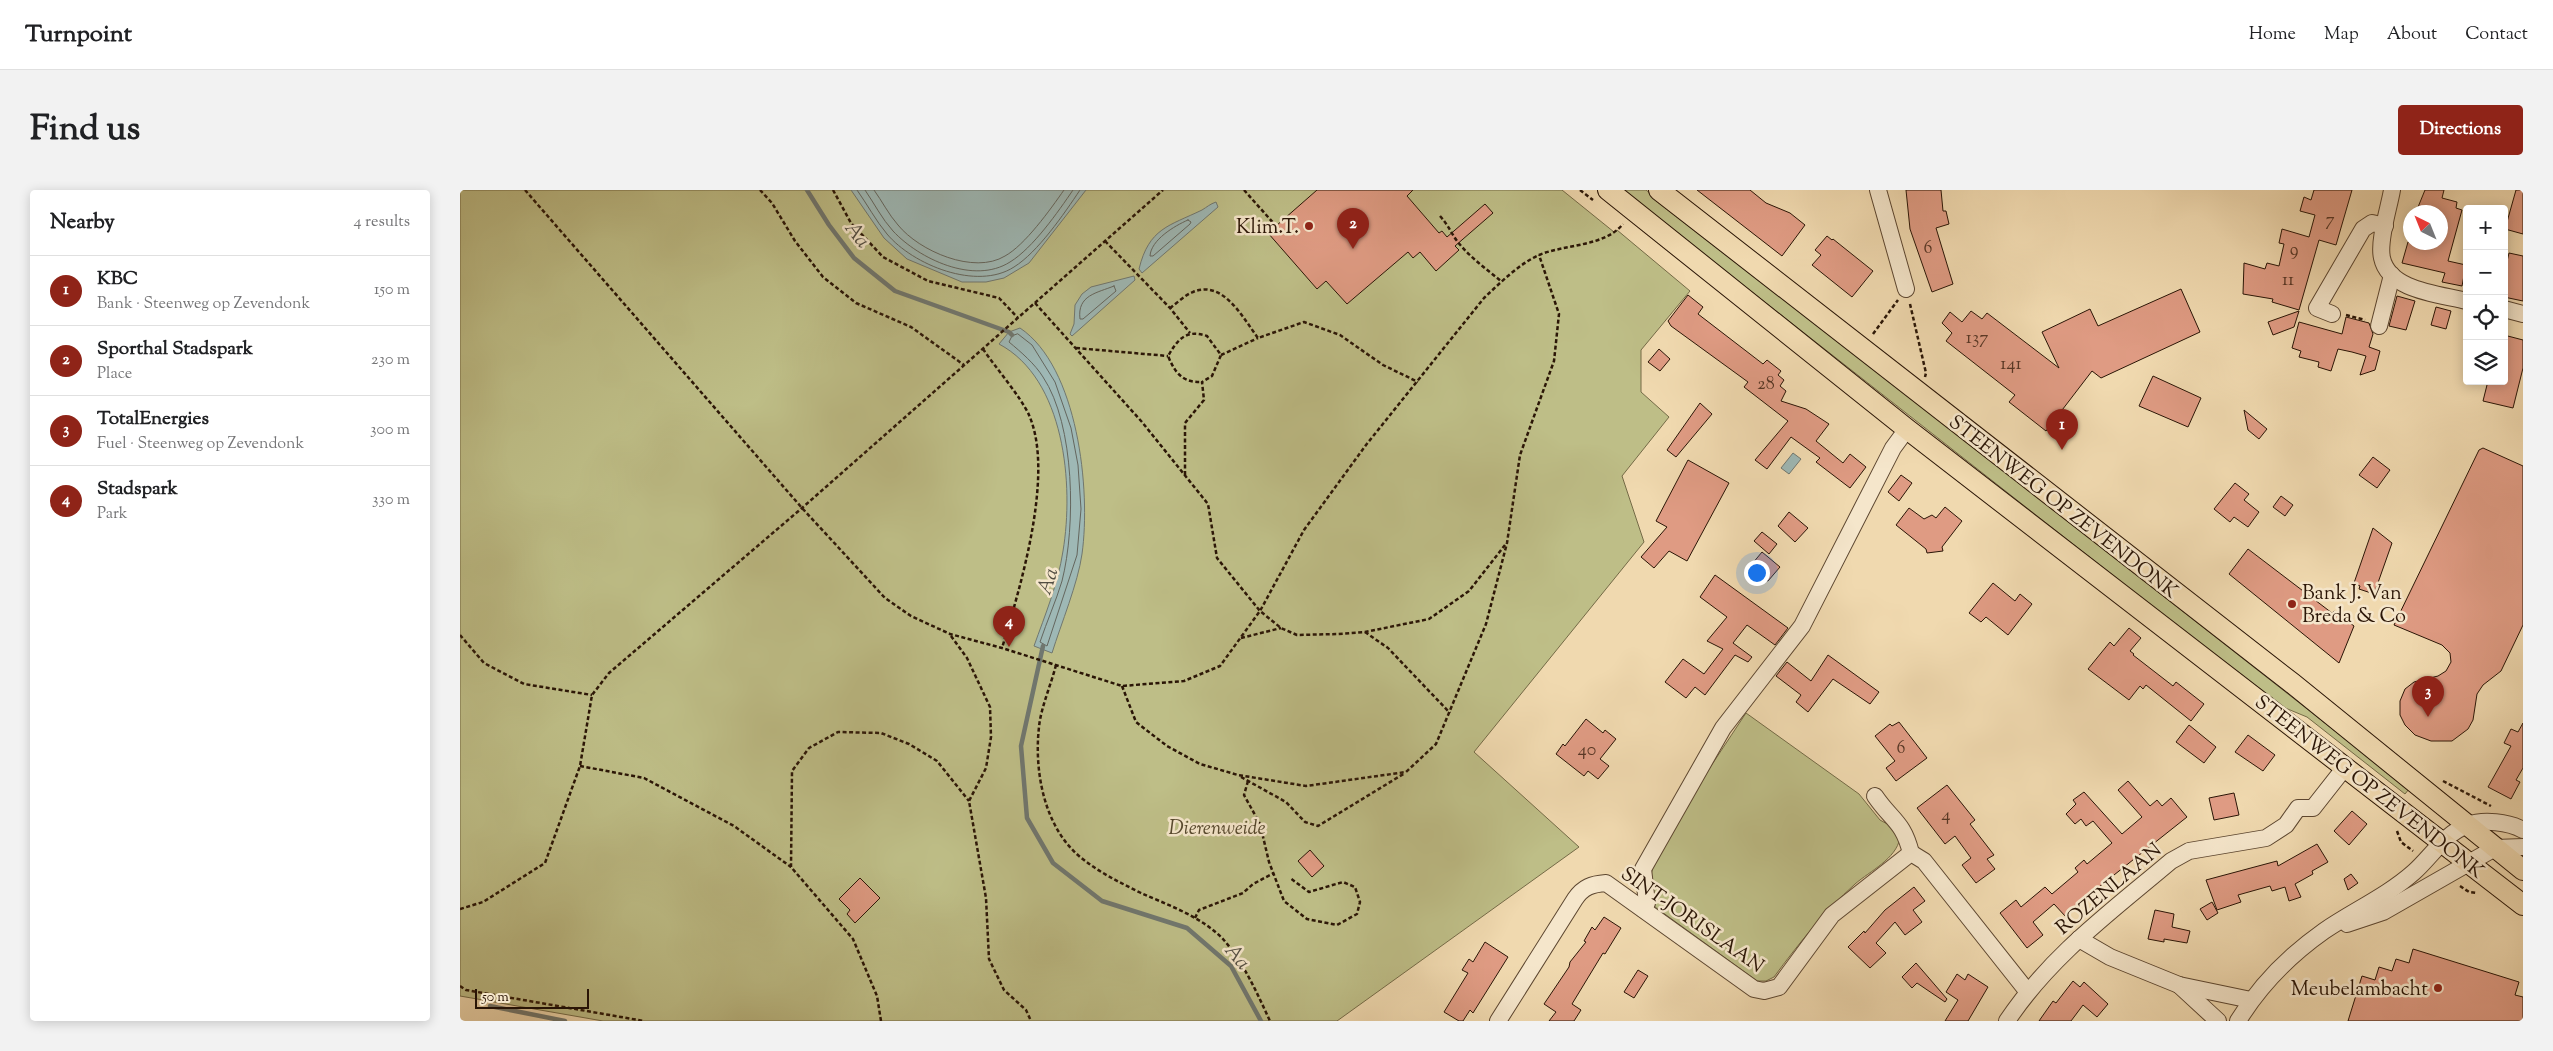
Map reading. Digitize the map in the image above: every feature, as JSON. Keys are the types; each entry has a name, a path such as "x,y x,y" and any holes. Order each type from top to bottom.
{"main road":[{"name":"STEENWEG OP ZEVENDONK","path":"1608,190 1907,429 2346,766 2523,906"},
{"name":"STEENWEG OP ZEVENDONK","path":"1658,190 2300,689 2523,870"}],"street":[{"path":"1878,190 1906,289"},
{"path":"2379,326 2389,273 2382,256 2385,226 2392,190"},
{"path":"2332,314 2317,308 2363,229 2372,223 2385,226"},
{"path":"2389,273 2413,288 2463,299"},
{"path":"2508,310 2523,314"},
{"path":"1643,909 1647,903 1644,869 1723,728 1802,626 1893,448 1907,429"},
{"name":"ROZENLAAN","path":"2007,1021 2027,991 2051,964 2171,861 2190,852 2266,838 2286,825 2298,808 2314,808 2346,766"},
{"path":"1874,796 1886,813 1896,819 1902,828 1910,853 1924,861 2027,991"},
{"name":"STEENWEG OP ZEVENDONK","path":"2466,825 2483,821 2523,830"},
{"path":"2238,1021 2251,1000 2279,967 2324,931 2413,873 2442,843 2466,825"},
{"name":"STEENWEG OP ZEVENDONK","path":"2495,848 2523,847"},
{"path":"2324,931 2383,912 2495,848"},
{"name":"SINT-JORISLAAN","path":"1498,1021 1581,890 1596,884 1606,883 1754,989 1764,991 1778,987 1832,915 1910,853"},
{"path":"2079,939 2110,957 2179,985 2251,1000"},
{"path":"2179,985 2218,1021"}],"path":[{"path":"526,190 802,508 885,598 911,616 950,634 1002,648 1122,686 1184,681 1220,666 1260,611 1304,530 1366,445 1484,298 1501,281 1539,255 1594,240 1618,230 1623,224"},
{"path":"760,190 772,203 795,241 823,277 865,308 911,327 964,365"},
{"path":"834,190 851,223 883,257 928,282 999,298 1018,318"},
{"path":"460,909 483,902 545,863 580,766 592,695 609,673 802,508 1163,190"},
{"path":"1244,190 1276,226"},
{"path":"1440,216 1450,227 1453,235 1473,257 1501,281"},
{"path":"1105,241 1170,308 1190,333"},
{"path":"1238,775 1286,802 1305,822 1318,826 1406,772 1436,744 1486,624 1507,543 1520,456 1554,361 1559,314 1539,255"},
{"path":"1170,308 1192,292 1208,289 1216,291 1223,294 1258,338"},
{"path":"1863,350 1906,289"},
{"path":"1906,289 1926,373 1920,395"},
{"path":"1035,303 1142,422 1208,504 1217,558 1260,611 1281,628 1297,635 1365,632 1429,619 1469,591 1507,543"},
{"path":"2332,314 2367,321 2383,309"},
{"path":"1168,356 1173,369 1180,377 1192,382 1202,382 1212,376 1221,355 1258,338 1304,322 1340,335 1382,365 1418,382"},
{"path":"1168,356 1180,338 1190,333 1207,336 1221,355"},
{"path":"1076,348 1168,356"},
{"path":"983,349 1029,415 1037,446 1038,498 1020,586 1002,648"},
{"path":"1185,476 1185,424 1204,400 1202,382"},
{"path":"1240,638 1281,628"},
{"path":"1365,632 1388,648 1450,713"},
{"path":"950,634 967,658 990,707 991,738 986,768 969,801"},
{"path":"460,635 484,663 524,684 592,695"},
{"path":"1056,665 1039,726 1039,767 1044,799 1054,824 1078,855 1106,876 1194,918 1222,939 1248,974 1270,1021"},
{"path":"1122,686 1136,722 1167,746 1200,764 1238,775 1306,786 1406,772"},
{"path":"792,867 792,771 809,748 838,732 881,733 909,744 937,761 969,801 986,898 989,959 1004,990 1026,1010 1031,1021"},
{"path":"580,766 644,778 734,826 792,867 853,938 877,996 881,1021"},
{"path":"1248,781 1244,795 1260,824 1284,901 1307,919 1337,925 1357,914 1360,902 1355,887 1343,882 1308,892 1290,878"},
{"path":"1194,918 1199,910 1243,893 1253,884 1274,873"},
{"path":"460,986 466,990 644,1021"}],"green space":[{"name":"Dierenweide","path":"460,190 1562,190 1614,232 1617,230 1690,291 1641,350 1641,392 1669,417 1622,476 1644,542 1474,752 1579,847 1337,1021 603,1021 460,996"},
{"path":"1622,190 1646,190 2409,789 2405,794 2307,717 2278,705"},
{"path":"1746,713 1859,794 1880,820 1889,825 1900,838 1898,845 1888,858 1855,884 1822,917 1774,977 1766,981 1757,981 1651,904 1650,879 1658,846"}],"water":[{"path":"851,190 1086,190 1029,263 1004,278 986,282 962,282 907,259 884,238"},
{"path":"1216,202 1218,207 1142,273 1139,269 1143,255 1148,245 1162,230"},
{"path":"1134,276 1135,280 1072,336 1070,334 1074,324 1075,305 1082,294 1091,287"},
{"path":"1020,328 1040,346 1055,371 1067,400 1076,432 1082,465 1084,528 1082,554 1073,590 1052,653 1034,646 1055,587 1061,563 1066,525 1065,466 1060,436 1051,407 1038,382 1021,360 999,344 1009,332"},
{"path":"1793,453 1801,459 1789,474 1781,468"}],"building":[{"path":"1317,190 1413,190 1407,196 1439,233 1442,231 1447,237 1485,204 1493,213 1455,246 1459,250 1436,271 1420,252 1413,258 1408,252 1347,304 1326,281 1317,289 1268,233"},
{"path":"1697,190 1750,190 1766,203 1790,213 1805,225 1782,256"},
{"path":"1906,190 1941,190 1943,211 1946,211 1949,224 1936,228 1953,284 1932,292 1910,229"},
{"path":"2314,190 2352,190 2336,245 2319,240 2299,310 2272,302 2273,299 2243,294 2244,263 2265,269 2267,263 2279,266 2284,244 2279,243 2282,229 2309,237 2315,215 2300,211 2304,197 2311,200"},
{"path":"2425,190 2444,190 2442,198 2457,202 2456,208 2462,210 2448,261 2463,264 2462,286 2442,282 2445,273 2402,263 2406,250 2448,250 2448,205 2419,205"},
{"path":"2516,190 2523,190 2523,234 2508,230 2508,218"},
{"path":"1827,236 1873,271 1852,297 1812,265 1821,255 1815,250"},
{"path":"2509,253 2523,256 2523,301 2508,298"},
{"path":"2181,289 2200,332 2101,378 2092,371 2046,431 2009,402 2015,395 1946,341 1952,333 1942,323 1950,312 1962,322 1971,311 1982,319 1987,313 2059,368 2042,332 2090,309 2098,326"},
{"path":"1688,295 1703,307 1698,314 1763,364 1767,360 1781,371 1778,375 1784,380 1780,386 1786,391 1781,401 1806,409 1829,424 1816,441 1843,463 1850,454 1866,467 1850,488 1816,462 1820,458 1791,437 1767,469 1755,460 1788,421 1744,387 1748,382 1671,326 1668,321"},
{"path":"2397,296 2415,301 2406,330 2389,326"},
{"path":"2436,307 2451,311 2446,329 2431,325"},
{"path":"2299,311 2294,327 2273,335 2268,322"},
{"path":"2346,317 2369,323 2373,334 2369,347 2380,351 2375,370 2360,375 2366,356 2338,349 2331,371 2318,367 2319,362 2299,357 2301,351 2292,348 2299,322 2342,334"},
{"path":"2508,336 2523,340 2523,368 2513,408 2483,401 2487,385 2508,385"},
{"path":"1659,349 1670,359 1660,371 1648,362"},
{"path":"2153,376 2201,398 2188,427 2139,406"},
{"path":"1700,403 1712,414 1676,457 1667,450"},
{"path":"2244,410 2267,429 2259,439 2248,430"},
{"path":"2483,448 2523,466 2523,625 2501,671 2483,685 2477,694 2473,720 2468,729 2452,741 2431,741 2415,735 2405,725 2400,715 2400,701 2405,689 2414,682 2438,676 2446,671 2451,662 2450,653 2442,645 2394,625 2479,450"},
{"path":"2373,457 2390,470 2377,488 2359,475"},
{"path":"1688,460 1729,483 1687,561 1669,551 1654,568 1641,557 1667,527 1656,521"},
{"path":"1901,475 1912,483 1899,501 1888,492"},
{"path":"2235,483 2249,494 2244,500 2259,512 2248,527 2234,517 2230,522 2214,509"},
{"path":"2281,496 2293,505 2285,516 2273,507"},
{"path":"1945,507 1962,521 1942,547 1943,551 1927,553 1926,549 1896,525 1909,508 1924,519 1932,515 1936,518"},
{"path":"1789,512 1808,528 1795,542 1778,526"},
{"path":"2373,528 2392,543 2374,594 2359,589 2360,586 2354,583"},
{"path":"1762,532 1777,544 1769,554 1754,541"},
{"path":"2248,549 2332,613 2334,611 2354,626 2339,663 2229,574"},
{"path":"1762,552 1780,567 1768,581 1765,580 1763,583 1747,570"},
{"path":"1715,575 1788,628 1775,645 1747,625 1733,643 1752,657 1748,662 1735,655 1705,695 1695,687 1686,698 1665,682 1683,659 1704,674 1723,649 1707,641 1727,617 1700,597"},
{"path":"1993,583 2015,601 2020,594 2032,604 2008,635 1986,617 1981,622 1969,613"},
{"path":"2129,628 2141,638 2130,651 2133,655 2173,686 2176,682 2204,704 2191,721 2146,685 2143,689 2140,686 2129,700 2088,669 2110,642 2114,646"},
{"path":"1828,655 1879,692 1870,704 1833,679 1808,712 1796,702 1801,695 1776,676 1787,662 1811,681"},
{"path":"1586,719 1603,733 1605,730 1616,739 1600,759 1609,766 1598,779 1588,771 1584,776 1556,754 1563,744 1565,746"},
{"path":"1899,722 1927,758 1896,781 1886,768 1895,761 1875,736 1890,724 1892,726"},
{"path":"2523,723 2523,768 2516,780 2520,782 2511,799 2488,787 2511,746 2504,743 2511,729 2518,732"},
{"path":"2189,725 2216,747 2204,763 2176,742"},
{"path":"2248,735 2275,755 2263,771 2235,752"},
{"path":"2128,781 2150,806 2157,800 2162,806 2171,798 2187,817 2080,902 2082,903 2066,917 2054,904 2033,922 2043,935 2027,948 2000,913 2016,900 2021,907 2045,887 2052,894 2078,872 2075,868 2084,860 2087,864 2112,843 2093,821 2086,826 2081,819 2075,824 2066,814 2076,804 2073,800 2084,792 2122,834 2142,817 2118,790"},
{"path":"1947,785 1975,820 1970,824 1994,855 1987,859 1995,869 1976,883 1962,865 1971,858 1955,836 1945,844 1917,808"},
{"path":"2234,793 2239,815 2214,820 2209,798"},
{"path":"2352,811 2367,824 2349,845 2334,831"},
{"path":"2317,844 2328,862 2312,871 2313,874 2295,884 2301,897 2289,901 2285,887 2272,891 2270,886 2238,895 2241,902 2217,910 2206,880 2277,861 2278,866"},
{"path":"1310,850 1324,866 1312,877 1298,861"},
{"path":"2351,874 2358,883 2348,890 2344,879"},
{"path":"860,878 880,898 855,923 847,914 850,910 839,899"},
{"path":"1914,887 1925,901 1913,910 1922,922 1905,935 1895,922 1876,943 1886,953 1870,968 1848,947 1864,931 1865,933 1885,910"},
{"path":"2212,902 2218,913 2207,920 2200,909"},
{"path":"2155,910 2174,914 2172,927 2190,931 2187,943 2164,939 2164,942 2148,939"},
{"path":"1604,917 1621,928 1605,954 1603,953 1572,1004 1581,1010 1574,1021 1549,1021 1556,1012 1544,1004 1569,967 1570,962 1586,942 1584,941 1592,927 1595,930"},
{"path":"1485,942 1508,957 1473,1013 1470,1010 1463,1021 1459,1021 1444,1012 1468,973 1462,970 1469,959 1473,962"},
{"name":"Meubelambacht","path":"2413,949 2519,982 2515,995 2523,997 2523,1021 2348,1021 2362,976 2375,980 2379,967 2392,971 2396,959 2409,963"},
{"path":"1916,963 1947,999 1945,1002 1917,983 1912,988 1902,977"},
{"path":"1638,970 1648,976 1634,998 1624,992"},
{"path":"1957,974 1965,980 1968,974 1988,987 1968,1021 1945,1021 1958,1000 1946,992"},
{"path":"2073,981 2080,987 2084,982 2108,1004 2097,1017 2083,1005 2071,1021 2039,1021 2053,1001 2056,1003"}],"waterway":[{"name":"Aa","path":"807,190 829,225 854,258 895,291 1009,332 1012,335"},
{"name":"Aa","path":"1043,646 1021,746 1027,818 1053,863 1102,901 1187,928 1231,966 1261,1021"},
{"path":"490,1006 565,1021"}],"place":[{"name":"Klim.T.","path":"1309,226"},
{"name":"Sporthal Stadspark","path":"1353,249"},
{"name":"KBC","path":"2062,450"},
{"name":"Bank J. Van Breda & Co","path":"2292,604"},
{"name":"Stadspark","path":"1009,647"},
{"name":"TotalEnergies","path":"2428,717"},
{"name":"Meubelambacht","path":"2438,988"}]}
